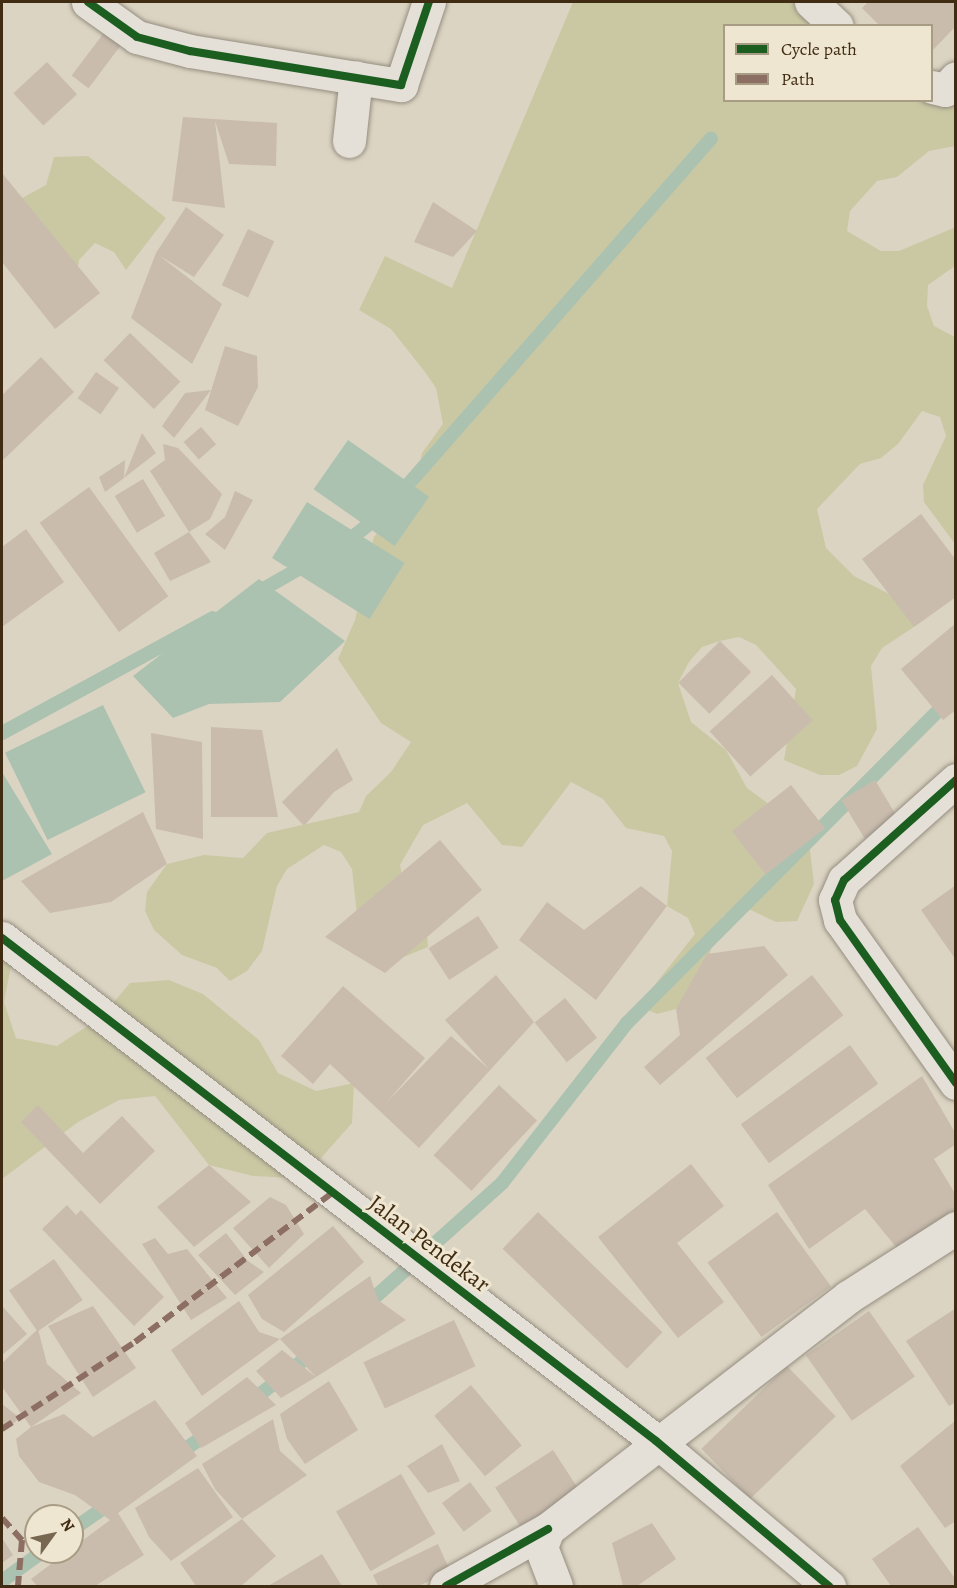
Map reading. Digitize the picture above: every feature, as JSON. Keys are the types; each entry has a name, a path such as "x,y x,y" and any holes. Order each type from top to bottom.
{"street":[{"path":"88,2 137,37 190,51 401,85 429,2"},
{"path":"131,2 137,37"},
{"path":"811,2 835,24"},
{"path":"350,141 356,77"},
{"path":"933,87 945,90 956,78"},
{"path":"956,780 844,880 835,900 840,920 956,1083"},
{"name":"Jalan Pendekar","path":"2,938 656,1442 829,1587"},
{"path":"446,1587 548,1529 656,1442 848,1297 956,1228"},
{"path":"548,1529 541,1546 556,1587"}],"shaded area":[{"path":"573,2 808,2 833,24 723,24 723,102 933,102 933,99 955,94 955,146 929,151 897,177 877,181 850,211 847,231 881,251 899,251 956,227 955,266 928,285 927,306 934,326 955,337 955,544 924,502 923,485 946,436 940,417 922,411 898,444 881,458 860,464 817,509 826,548 854,576 907,603 914,627 882,648 871,666 877,729 857,766 839,775 820,775 784,760 796,689 756,645 739,637 720,641 702,647 689,662 678,683 691,722 726,750 747,788 797,825 809,842 814,884 797,921 776,922 742,906 723,916 702,975 676,1009 657,1014 638,1006 695,934 688,918 667,906 672,851 664,836 626,828 603,799 571,782 522,847 502,845 467,803 423,825 400,865 405,888 426,924 428,947 401,958 358,925 352,869 341,852 324,845 287,869 277,886 262,951 247,971 230,981 217,968 182,955 154,930 145,911 147,892 167,864 204,855 243,858 267,833 359,812 366,796 391,772 411,742 381,723 338,659 355,620 374,537 416,486 422,453 443,424 436,388 425,372 391,329 359,310 385,256 452,288"},
{"path":"88,156 166,218 126,270 114,252 95,243 79,260 75,286 2,215 2,209 46,185 54,157"},
{"path":"348,440 429,497 395,546 314,489"},
{"path":"307,502 405,563 370,619 272,558"},
{"path":"259,579 345,641 280,702 209,704 173,718 133,676"},
{"path":"103,705 146,792 48,840 5,753"},
{"path":"2,772 52,854 2,881"},
{"path":"2,955 12,961 4,1002 16,1038 57,1046 101,1017 130,983 169,980 203,994 259,1040 278,1073 316,1091 354,1083 352,1123 321,1158 291,1178 253,1176 209,1165 155,1096 119,1100 78,1122 2,1179"}],"building":[{"path":"868,2 956,2 956,26 933,50 933,24 878,24 862,8"},
{"path":"109,26 126,39 88,88 72,76"},
{"path":"47,62 77,94 43,126 13,93"},
{"path":"183,117 277,123 276,166 229,164 215,121 225,208 172,201"},
{"path":"2,173 100,293 55,329 2,262"},
{"path":"433,202 477,231 453,257 414,242"},
{"path":"186,207 224,235 194,277 160,256 222,304 192,364 131,318 156,253"},
{"path":"248,229 274,241 248,297 222,285"},
{"path":"130,333 180,382 154,409 104,360"},
{"path":"225,346 257,356 258,387 238,426 205,410"},
{"path":"41,357 74,392 2,461 2,395"},
{"path":"96,372 119,388 101,414 78,398"},
{"path":"211,390 174,438 162,426 185,393"},
{"path":"201,427 216,444 199,459 184,442"},
{"path":"142,433 156,453 124,478"},
{"path":"163,444 178,448 222,494 210,519 189,532 150,471 165,460"},
{"path":"125,460 124,478 105,492 99,477"},
{"path":"143,479 165,516 137,533 115,496"},
{"path":"89,487 168,596 119,632 40,523"},
{"path":"235,491 253,500 225,550 205,534 225,517"},
{"path":"921,514 956,560 956,597 914,627 862,559"},
{"path":"26,529 64,582 2,627 2,547"},
{"path":"189,532 211,562 170,581 154,553"},
{"path":"956,623 956,710 943,720 901,669"},
{"path":"720,641 751,672 709,714 678,683"},
{"path":"772,675 813,720 750,777 710,731"},
{"path":"211,727 262,730 278,817 211,817"},
{"path":"151,733 202,742 203,839 156,829"},
{"path":"337,748 353,780 334,792 304,826 282,802"},
{"path":"875,780 898,819 865,839 842,800"},
{"path":"791,785 825,828 766,875 732,831"},
{"path":"143,812 167,864 111,902 50,913 21,881"},
{"path":"440,840 482,890 385,973 325,937"},
{"path":"956,885 956,960 921,910"},
{"path":"641,886 667,906 596,1000 519,940 547,902 584,930"},
{"path":"478,916 499,948 449,980 429,948"},
{"path":"764,946 788,975 660,1085 644,1067 680,1035 676,1009 707,954"},
{"path":"496,975 534,1022 419,1148 330,1064 313,1084 281,1056 343,986 425,1058 387,1102 451,1036 489,1069 445,1020"},
{"path":"812,975 843,1015 737,1098 706,1058"},
{"path":"565,998 597,1038 567,1062 535,1023"},
{"path":"850,1045 878,1084 769,1163 741,1124"},
{"path":"922,1076 956,1134 956,1144 934,1159 956,1195 956,1214 900,1252 865,1209 809,1249 768,1185"},
{"path":"499,1085 537,1120 472,1191 434,1155"},
{"path":"38,1105 83,1153 122,1116 155,1151 100,1204 21,1122"},
{"path":"691,1164 724,1206 677,1243 724,1302 678,1338 598,1237"},
{"path":"209,1165 251,1202 194,1247 157,1207"},
{"path":"270,1197 286,1205 304,1234 269,1268 233,1228"},
{"path":"67,1205 76,1215 81,1210 164,1297 134,1326 42,1229"},
{"path":"538,1212 662,1332 627,1369 503,1249"},
{"path":"777,1212 831,1286 762,1337 707,1263"},
{"path":"333,1226 364,1262 284,1332 262,1319 248,1295"},
{"path":"226,1233 248,1261 264,1272 235,1295 198,1255"},
{"path":"155,1238 168,1254 187,1249 227,1298 191,1320 142,1244"},
{"path":"54,1259 83,1300 38,1332 9,1291"},
{"path":"370,1276 378,1300 406,1320 316,1377 280,1339"},
{"path":"239,1301 259,1332 280,1339 202,1396 171,1350"},
{"path":"93,1306 136,1368 93,1397 48,1326"},
{"path":"2,1307 27,1334 2,1355"},
{"path":"956,1308 956,1402 949,1406 906,1341"},
{"path":"869,1311 915,1377 852,1421 806,1355"},
{"path":"454,1320 476,1366 385,1408 363,1362"},
{"path":"38,1329 47,1364 81,1393 31,1427 2,1387 2,1363"},
{"path":"282,1350 316,1377 281,1398 256,1371"},
{"path":"787,1366 836,1416 750,1499 701,1449"},
{"path":"247,1377 276,1405 201,1448 185,1423"},
{"path":"329,1381 358,1430 305,1464 287,1439 280,1414"},
{"path":"471,1385 522,1446 485,1476 434,1416"},
{"path":"155,1400 197,1456 118,1513 144,1555 95,1586 37,1586 31,1579 51,1564 84,1564 84,1539 110,1520 75,1495 39,1482 19,1456 16,1439 31,1427 64,1414 93,1437"},
{"path":"2,1404 20,1418 2,1433"},
{"path":"273,1419 280,1451 307,1475 242,1519 215,1489 202,1464"},
{"path":"956,1420 956,1521 945,1528 900,1466"},
{"path":"442,1444 460,1481 428,1493 407,1466"},
{"path":"553,1450 582,1495 525,1533 495,1488"},
{"path":"198,1468 233,1517 171,1561 149,1537 135,1508"},
{"path":"401,1474 436,1534 371,1571 336,1512"},
{"path":"470,1482 492,1511 464,1532 442,1503"},
{"path":"242,1519 276,1556 241,1586 196,1586 180,1563"},
{"path":"652,1523 676,1559 637,1586 623,1586 612,1543"},
{"path":"918,1527 956,1580 956,1586 891,1586 872,1559"},
{"path":"2,1538 13,1555 2,1563"},
{"path":"438,1544 450,1571 419,1586 378,1586 373,1575"},
{"path":"322,1554 342,1586 268,1586 280,1579"}],"waterway":[{"path":"398,496 711,139"},
{"path":"344,544 383,513"},
{"path":"253,595 309,563"},
{"path":"2,733 213,618"},
{"path":"364,1307 502,1183 627,1023 949,700"},
{"path":"249,1403 316,1350"},
{"path":"176,1456 212,1430"},
{"path":"84,1522 112,1502"},
{"path":"2,1581 25,1564"}],"marked path":[{"path":"2,1429 135,1342 331,1194"},
{"path":"2,1518 22,1540 18,1586"}],"cycle path":[{"path":"88,2 137,37 190,51 401,85 429,2"},
{"path":"956,780 844,880 835,900 840,920 956,1083"},
{"path":"2,938 656,1441 829,1586"},
{"path":"446,1586 548,1529"}]}
